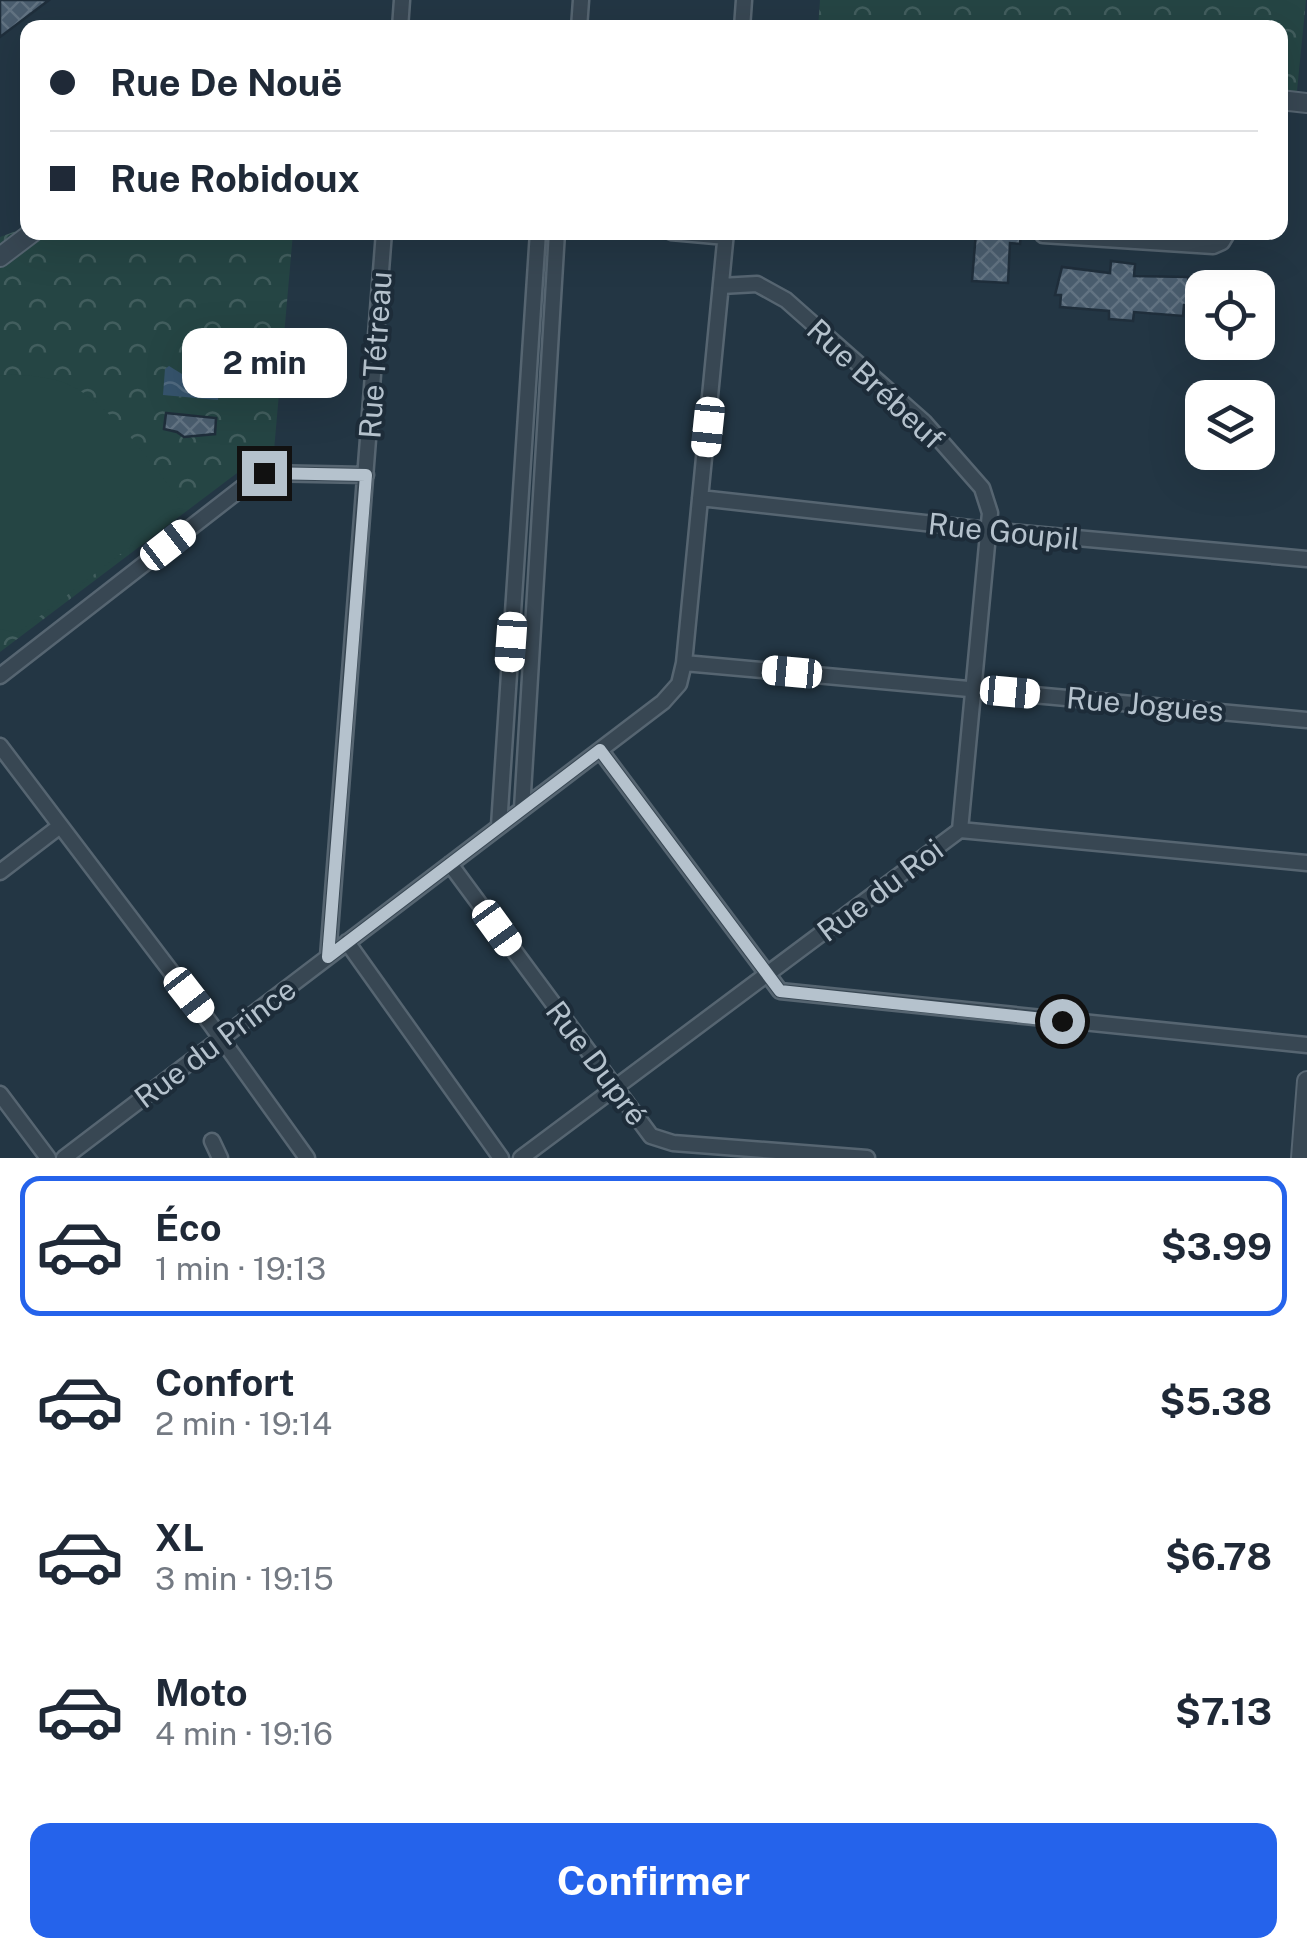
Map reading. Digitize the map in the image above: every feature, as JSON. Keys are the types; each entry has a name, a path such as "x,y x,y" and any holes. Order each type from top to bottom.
{"street":[{"path":"0,257 22,240"},
{"name":"Rue Tétreau","path":"328,957 383,240"},
{"path":"499,826 537,240"},
{"path":"522,809 556,240"},
{"path":"684,663 726,240"},
{"path":"1120,240 1213,246 1225,240"},
{"name":"Rue Brébeuf","path":"722,286 757,284 774,291 924,422 982,488 990,513 960,830"},
{"path":"529,375 548,376"},
{"path":"0,676 264,473 366,475"},
{"name":"Rue Goupil","path":"700,498 1307,560"},
{"path":"520,516 540,518"},
{"path":"511,642 532,644"},
{"name":"Rue du Prince","path":"64,1158 663,702 679,684 684,663"},
{"name":"Rue Jogues","path":"684,663 1307,720"},
{"path":"0,746 307,1158"},
{"path":"600,750 780,991 1307,1045"},
{"path":"0,872 60,826"},
{"name":"Rue du Roi","path":"521,1158 960,830 1307,863"},
{"name":"Rue Dupré","path":"450,864 657,1140 867,1158"},
{"path":"347,942 501,1158"},
{"path":"1301,1158 1307,1081"},
{"path":"0,1094 48,1158"},
{"path":"212,1142 220,1158"}],"green space":[{"path":"820,0 1306,0 1296,101 1288,100 1288,20 819,20"},
{"path":"20,230 20,240 292,240 273,462 249,464 0,652 0,237"},
{"path":"12,374 58,381 88,396 133,440 184,505 18,633 0,629 0,376"}],"water":[{"path":"169,366 182,374 220,377 218,400 163,395 165,369"}],"building":[{"path":"0,0 49,0 20,20 0,37"},
{"path":"975,240 1020,240 1020,244 1010,243 1008,283 972,281"},
{"path":"1111,261 1135,264 1134,276 1185,277 1183,316 1134,312 1133,321 1109,319 1109,311 1060,307 1061,295 1055,295 1062,267 1110,273"},
{"path":"166,413 216,418 215,434 184,437 164,429"}],"route":[{"path":"264,473 366,475 328,957 600,750 780,991 1062,1021"}]}
